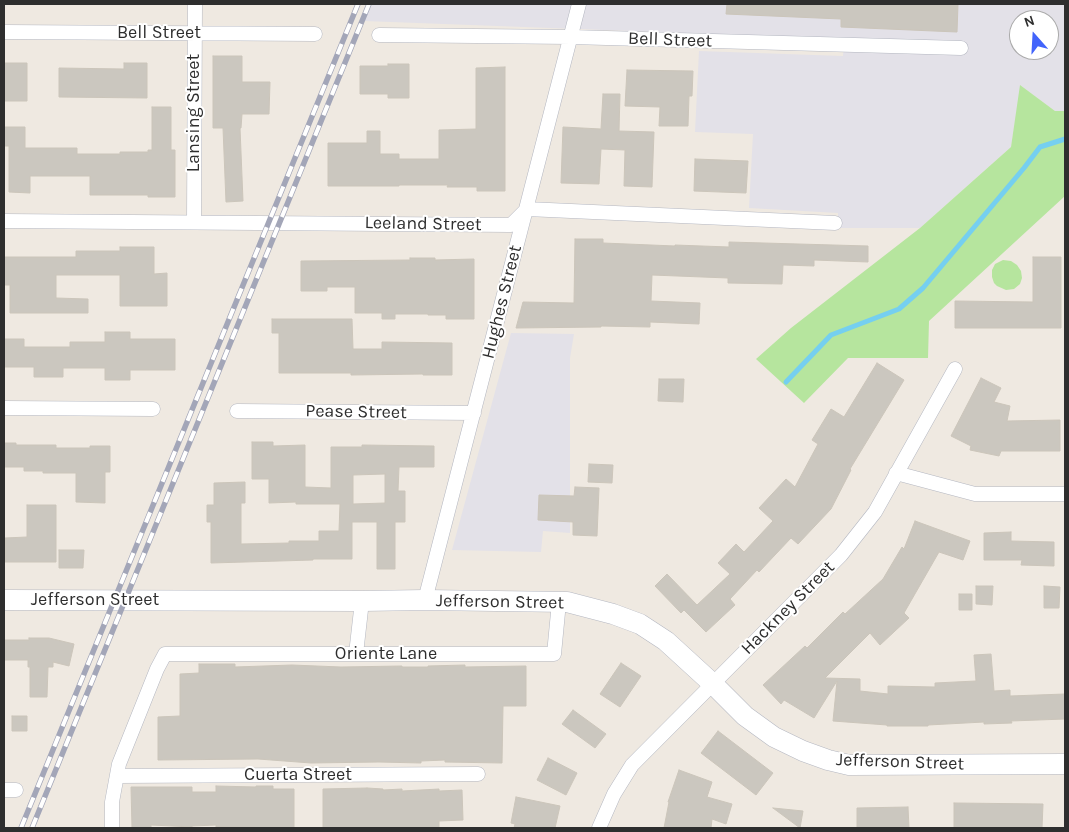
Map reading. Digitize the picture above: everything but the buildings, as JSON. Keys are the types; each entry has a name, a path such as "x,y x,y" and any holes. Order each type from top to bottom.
{"street":[{"name":"Lansing Street","path":"194,222 195,4"},
{"name":"Hughes Street","path":"425,600 579,4"},
{"name":"Bell Street","path":"4,32 315,34"},
{"name":"Bell Street","path":"379,35 571,37 961,48"},
{"name":"Leeland Street","path":"4,222 511,225 526,209"},
{"path":"526,209 835,223"},
{"name":"Hackney Street","path":"599,828 614,794 632,765 841,555 875,512 955,369"},
{"path":"4,408 154,408"},
{"name":"Pease Street","path":"237,411 474,413"},
{"path":"896,473 975,494 1065,494"},
{"name":"Jefferson Street","path":"4,600 567,602 613,614 640,624 666,641 745,716 774,737 803,751 828,760 849,764 1065,764"},
{"path":"356,654 362,601"},
{"name":"Oriente Lane","path":"117,776 119,764 157,669 165,654 554,654 558,602"},
{"name":"Cuerta Street","path":"117,776 478,774"},
{"path":"112,828 112,802 117,776"}],"shaded area":[{"path":"372,4 1065,4 1065,111 1055,111 1021,86 1011,147 920,228 838,228 838,213 749,208 753,134 695,132 699,51 843,56 844,39 364,21"},
{"path":"511,333 574,334 570,358 570,533 543,531 541,552 452,550"}],"green space":[{"path":"1020,85 1055,111 1065,111 1065,196 929,321 928,358 848,358 804,403 756,359 791,328 920,228 1011,147"},
{"path":"1003,260 1011,261 1021,271 1022,278 1020,284 1014,289 1006,290 994,283 992,270 995,264"}],"waterway":[{"path":"786,382 831,335 899,309 923,288 1040,147 1065,139"}],"railway":[{"path":"21,828 358,4"},
{"path":"32,828 369,4"}]}
